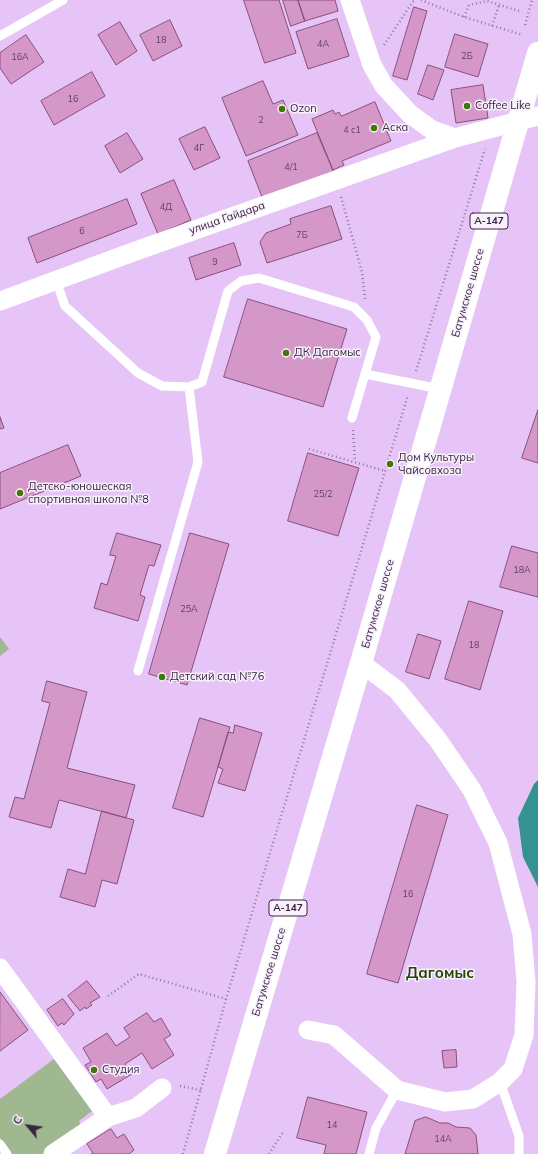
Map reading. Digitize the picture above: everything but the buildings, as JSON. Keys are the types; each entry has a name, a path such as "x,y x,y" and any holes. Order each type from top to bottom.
{"highway":[{"name":"Батумское шоссе","path":"215,1154 441,389 528,118 538,53"}],"street":[{"path":"350,0 372,65 384,86 410,114 432,130 454,138"},
{"name":"улица Гайдара","path":"0,301 454,138 528,118"},
{"path":"308,1030 334,1035 397,1090 445,1102 473,1099 500,1082 514,1069 524,1035 526,982 522,934 498,843 472,790 438,740 397,690 361,663"},
{"path":"0,968 108,1117"},
{"path":"54,1154 108,1117 136,1108 162,1088"}],"lane":[{"path":"0,36 63,0"},
{"path":"56,280 65,306 138,373 162,386 189,388 202,382 228,291 241,281 258,278 354,307 367,320 376,337 352,418"},
{"path":"365,374 441,389"},
{"path":"138,671 198,462 189,388"},
{"path":"500,1082 519,1136 519,1154"},
{"path":"369,1154 376,1128 397,1090"},
{"path":"0,1144 7,1154"}],"path":[{"path":"381,50 414,0"},
{"path":"421,0 464,17 523,35"},
{"path":"525,25 532,0"},
{"path":"464,17 469,5 486,1 522,12"},
{"path":"492,26 499,5"},
{"path":"183,1154 226,999 385,471 486,145"},
{"path":"339,193 362,272 367,320"},
{"path":"352,418 355,462"},
{"path":"309,449 385,471"},
{"path":"108,996 139,974 226,999"},
{"path":"269,1154 283,1132"}],"shaded area":[{"path":"0,637 9,649 0,656"},
{"path":"538,780 538,887 523,857 518,818 534,784"},
{"path":"54,1059 92,1111 79,1121 82,1127 45,1154 12,1154 0,1138 0,1099"}],"place":[{"name":"Coffee Like","path":"467,106"},
{"name":"Ozon","path":"282,109"},
{"name":"Аска","path":"374,128"},
{"name":"ДК Дагомыс","path":"286,353"},
{"name":"Дом Культуры Чайсовхоза","path":"390,464"},
{"name":"Детско-юношеская спортивная школа №8","path":"20,493"},
{"name":"Детский сад №76","path":"162,677"},
{"name":"Студия","path":"94,1070"}],"district":[{"name":"Дагомыс","path":"440,973"}]}
